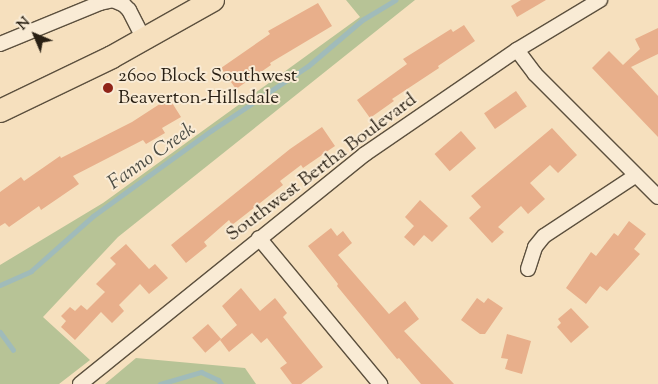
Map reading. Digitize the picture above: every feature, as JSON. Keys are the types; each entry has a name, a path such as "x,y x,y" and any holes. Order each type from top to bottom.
{"main road":[{"path":"0,111 144,40 213,0"}],"street":[{"path":"0,44 100,3 113,0 124,5 129,10 144,40"},
{"name":"Southwest Bertha Boulevard","path":"80,384 365,154 517,50 600,0"},
{"path":"517,50 535,74 624,161 634,176 658,197"},
{"path":"528,269 536,247 544,236 634,176"},
{"path":"259,238 380,384"}],"green space":[{"path":"346,0 415,0 118,237 43,317 90,360 59,384 0,384 0,265 103,203 360,17"},
{"path":"136,358 245,368 256,384 105,384"}],"building":[{"path":"521,0 546,0 517,17 511,6"},
{"path":"318,3 332,26 270,63 271,65 236,89 221,68 270,34 268,31"},
{"path":"464,25 475,41 438,66 439,68 392,99 394,101 370,118 357,100 407,64 403,59 451,29 453,32"},
{"path":"658,28 658,54 631,67 658,96 658,137 592,68 609,51 623,65 640,49 635,39"},
{"path":"516,91 527,107 495,129 484,113"},
{"path":"169,98 181,117 162,128 165,133 146,144 143,140 73,176 79,184 41,210 39,206 9,227 5,223 0,226 0,192 21,177 24,181 60,156 61,158 132,122"},
{"path":"322,127 335,146 303,168 301,165 280,181 283,185 232,225 229,220 204,242 207,246 186,263 171,245 290,149"},
{"path":"552,128 577,155 558,173 550,165 530,183 545,199 528,214 521,206 498,227 504,232 492,243 469,218 481,207 471,196"},
{"path":"461,131 476,148 450,171 435,154"},
{"path":"420,200 448,226 432,242 424,235 414,246 404,237 414,226 405,217"},
{"path":"629,221 646,234 634,249 640,254 607,291 600,286 586,304 566,288 591,252 596,256 614,233 618,236"},
{"path":"331,228 337,236 343,231 352,243 338,255 389,314 405,301 419,319 404,331 454,384 421,384 399,358 397,359 337,286 338,284 308,246"},
{"path":"126,244 149,269 155,264 168,278 149,294 140,284 119,305 124,311 112,323 101,312 75,340 61,327 66,321 61,316 70,307 75,311 81,305 87,310 105,292 96,284 116,264 110,258"},
{"path":"241,288 260,311 275,298 287,313 283,317 323,367 301,384 292,384 280,368 287,363 267,338 261,343 252,333 229,352 220,340 237,325 222,306"},
{"path":"477,298 484,303 488,298 503,308 485,334 480,334 461,320"},
{"path":"571,308 589,327 571,343 557,327 561,323 558,319"},
{"path":"208,324 221,339 205,353 192,338"},
{"path":"507,334 531,341 522,374 505,369 508,359 501,358"}],"waterway":[{"name":"Fanno Creek","path":"0,285 31,271 93,216 212,130 308,66 362,20 395,0"},
{"path":"0,332 13,350"},
{"path":"160,384 201,372 218,380 221,384"}],"place":[{"name":"2600 Block Southwest Beaverton-Hillsdale","path":"108,88"}]}
